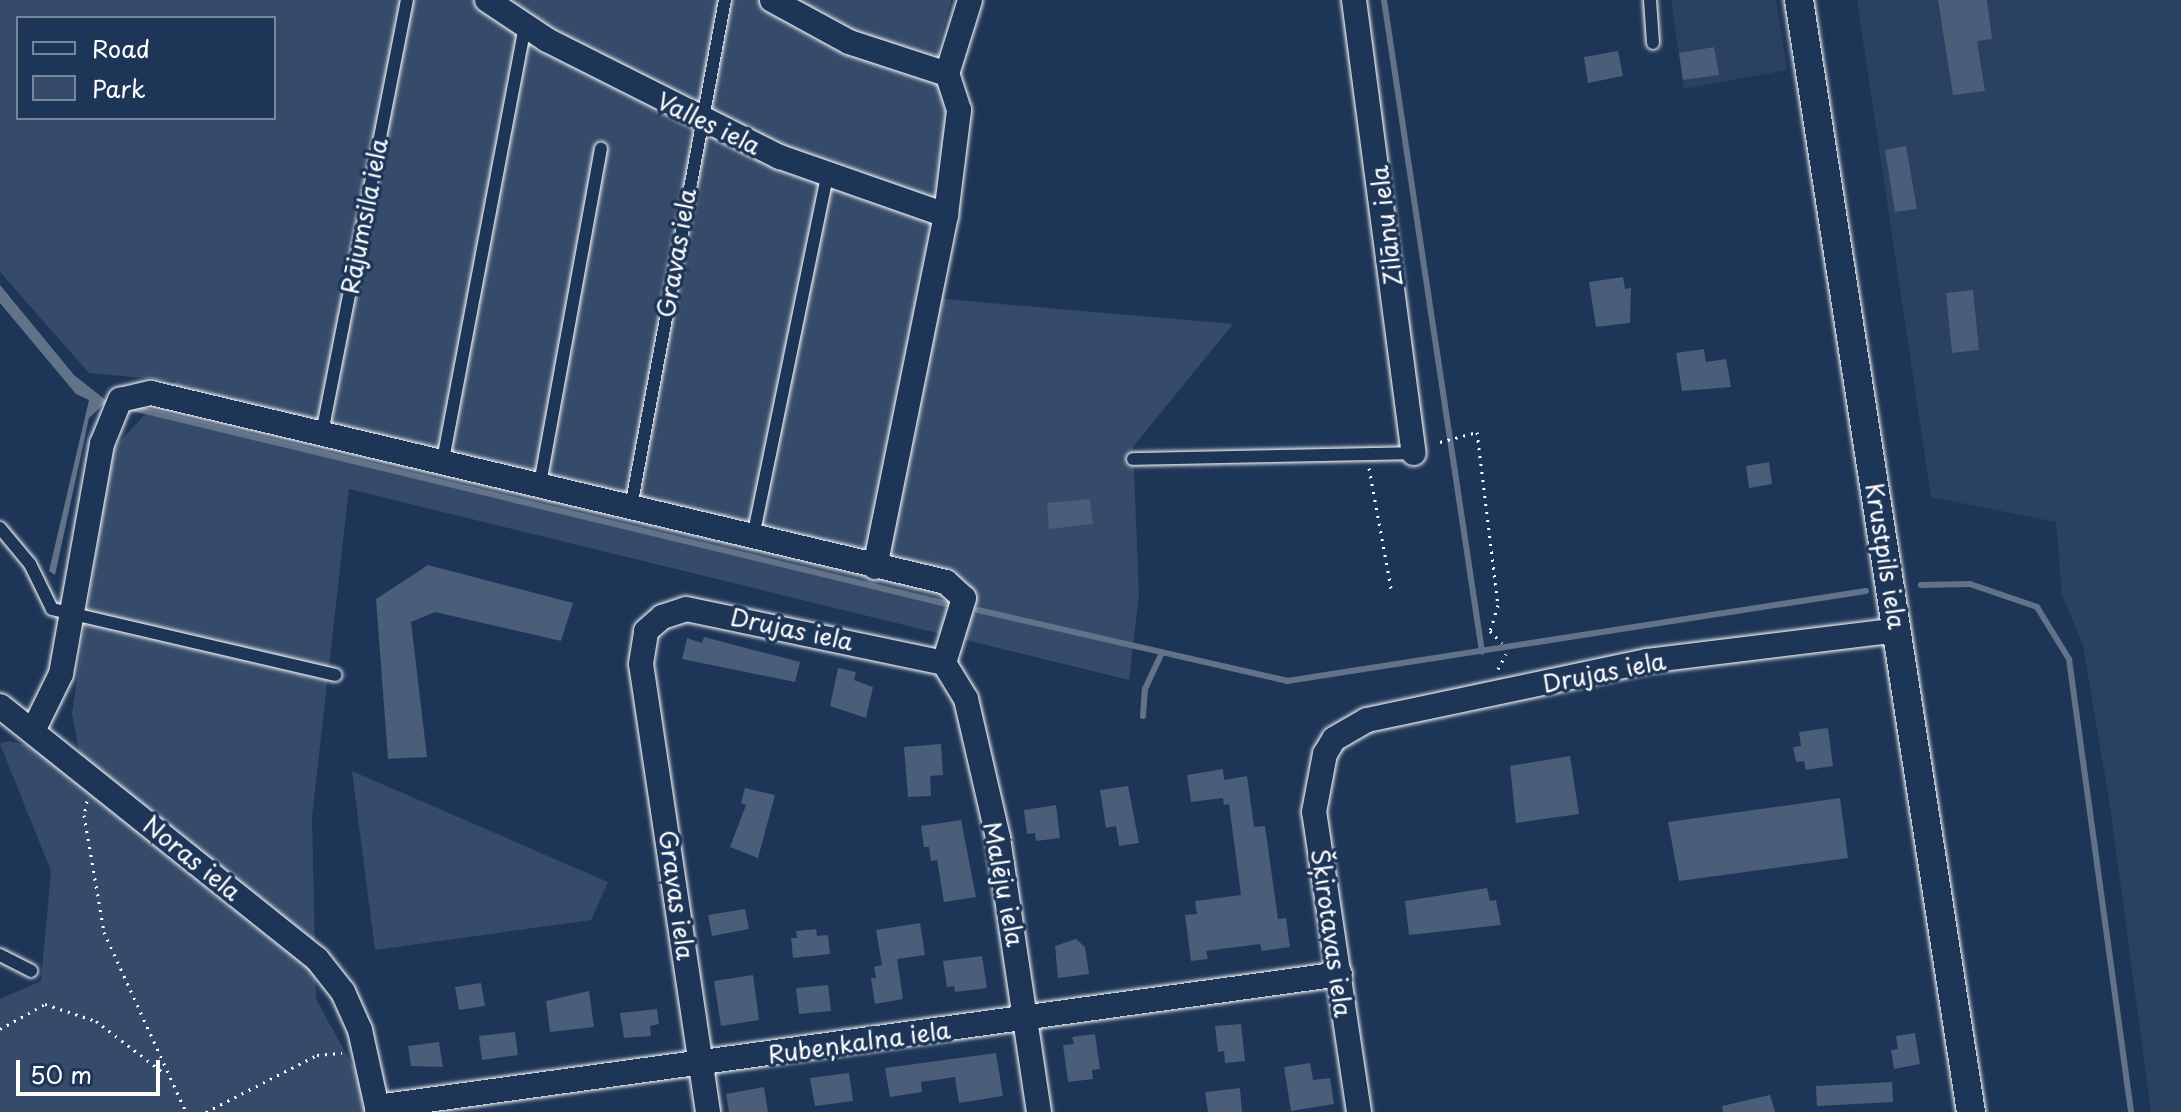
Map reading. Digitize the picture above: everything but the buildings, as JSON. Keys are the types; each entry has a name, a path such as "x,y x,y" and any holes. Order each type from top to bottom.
{"street":[{"name":"Valles iela","path":"487,0 525,26 700,118 827,176 946,215"},
{"path":"772,0 849,42 947,74"},
{"path":"875,567 946,215 959,110 947,74 970,0"},
{"name":"Zilānu iela","path":"1354,0 1414,453"},
{"name":"Krustpils iela","path":"1799,0 1971,1112"},
{"path":"34,729 61,674 102,444 120,400 151,393 946,582 964,598 944,663"},
{"name":"Drujas iela","path":"646,631 662,617 686,609 944,663"},
{"name":"Drujas iela","path":"1325,754 1334,739 1367,720 1647,661 1898,630"},
{"name":"Gravas iela","path":"646,631 641,664 708,1112"},
{"name":"Malēju iela","path":"944,663 966,699 998,838 1039,1112"},
{"name":"Noras iela","path":"0,706 34,729 317,959 343,992 360,1030 368,1064"},
{"name":"Šķirotavas iela","path":"1325,754 1314,812 1359,1112"},
{"name":"Rubeņkalna iela","path":"378,1110 1340,974"},
{"path":"368,1064 378,1110"}],"lane":[{"name":"Rājumsila iela","path":"322,433 407,0"},
{"name":"Gravas iela","path":"631,507 700,118 725,0"},
{"path":"1650,0 1653,43"},
{"path":"443,460 525,26"},
{"path":"540,484 601,149"},
{"path":"753,537 827,176"},
{"path":"1133,459 1414,453"},
{"path":"0,528 30,564 52,609 335,675"},
{"path":"0,955 31,971"}],"path":[{"path":"1440,442 1477,432 1498,605 1490,631 1502,643"},
{"path":"1366,453 1392,593"},
{"path":"91,778 84,815 104,932 166,1076 186,1112"},
{"path":"0,1029 45,1004 96,1021 166,1076"},
{"path":"206,1112 317,1055 342,1052 368,1064"}],"shaded area":[{"path":"1671,0 1776,0 1787,70 1684,89"},
{"path":"1857,0 2181,0 2181,1112 2151,1112 2110,806 2083,645 2062,595 2056,522 1931,497"},
{"path":"0,285 74,375 107,401 89,418 55,575 49,571 89,400 76,394 0,303"}],"green space":[{"path":"0,0 951,0 938,50 950,123 944,299 1233,324 1133,447 1139,596 1129,680 349,489 312,817 316,999 378,1112 0,1112 0,999 41,981 51,871 0,744 9,741 80,758 72,713 111,451 176,381 89,373 0,272"},
{"path":"352,771 608,882 591,920 375,950"}],"waterway":[{"path":"1384,0 1482,652"},
{"path":"133,408 947,604"},
{"path":"1921,585 1970,584 2037,607 2069,659 2131,1112"},
{"path":"978,610 1287,681 1866,591"},
{"path":"1143,716 1145,689 1162,653"}]}
